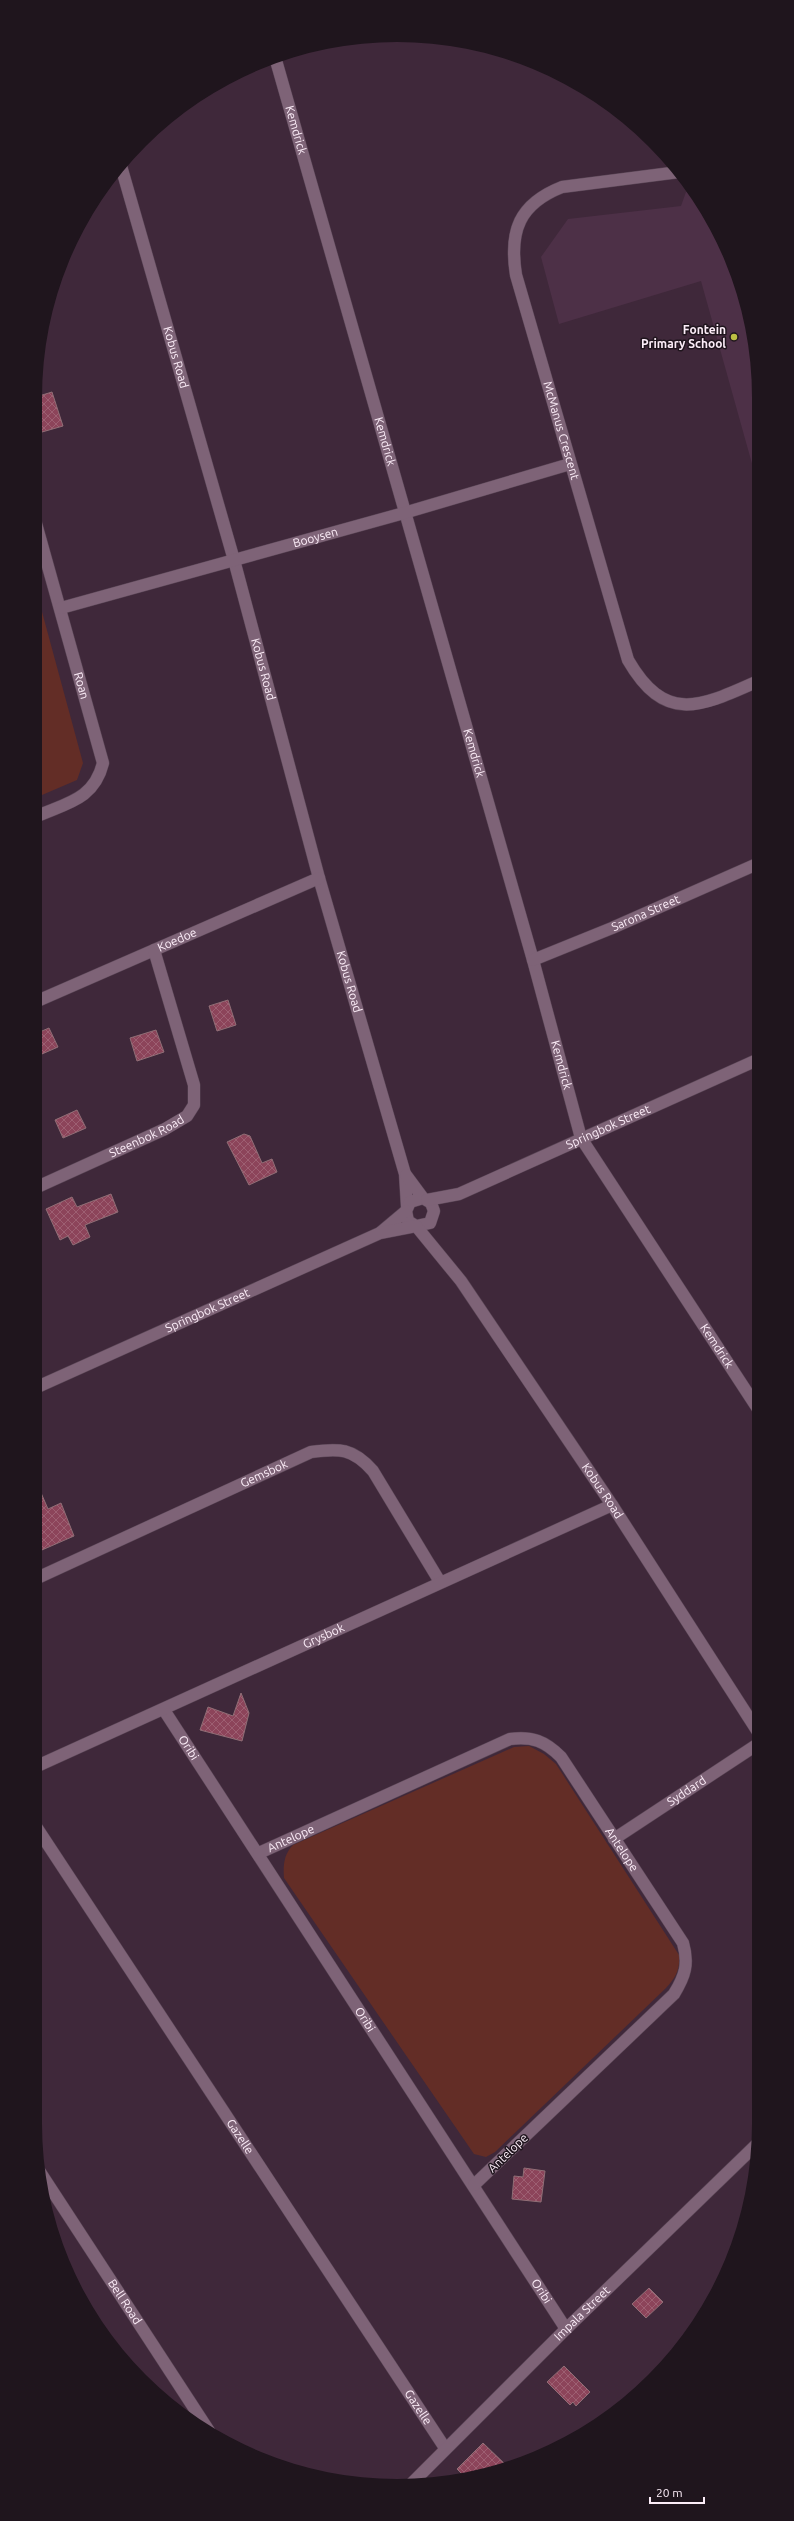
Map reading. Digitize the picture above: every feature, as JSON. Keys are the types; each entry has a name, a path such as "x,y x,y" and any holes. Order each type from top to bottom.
{"street":[{"name":"Kemdrick","path":"277,63 533,960 580,1138 752,1400"},
{"name":"Kobus Road","path":"122,173 234,560 319,878 405,1174"},
{"name":"McManus Crescent","path":"672,173 562,187 536,199 528,208 518,225 513,255 516,275 628,660 638,678 658,697 676,704 693,705 716,700 752,684"},
{"name":"Booysen","path":"61,608 404,513 570,464"},
{"name":"Roan","path":"42,544 103,763 95,785 82,796 42,814"},
{"name":"Sarona Street","path":"533,960 612,928 752,866"},
{"name":"Koedoe","path":"42,999 319,878"},
{"name":"Steenbok Road","path":"42,1185 165,1129 188,1116 191,1111 195,1096 194,1085 154,950"},
{"name":"Springbok Street","path":"459,1194 580,1138 752,1062"},
{"path":"405,1174 425,1199 433,1206 432,1218 441,1254"},
{"path":"405,1174 406,1209 408,1221 416,1226 441,1254"},
{"path":"380,1233 414,1200 459,1194"},
{"path":"380,1233 426,1225 459,1194"},
{"name":"Springbok Street","path":"42,1385 380,1233"},
{"name":"Kobus Road","path":"441,1254 612,1505 752,1723"},
{"name":"Gemsbok","path":"42,1576 311,1452 340,1449 364,1460 373,1471 440,1582"},
{"name":"Grysbok","path":"42,1764 164,1710 440,1582 612,1505"},
{"name":"Oribi","path":"164,1710 259,1853 566,2329"},
{"name":"Antelope","path":"259,1853 497,1745 520,1738 538,1740 546,1743 561,1757 682,1943 687,1963 683,1979 674,1994 474,2185"},
{"name":"Syddard","path":"614,1839 752,1748"},
{"name":"Gazelle","path":"42,1836 445,2448"},
{"name":"Impala Street","path":"416,2478 445,2448 566,2329 751,2150"},
{"name":"Bell Road","path":"47,2183 202,2420"}],"shaded area":[{"name":"Fontein Primary School","path":"686,192 715,240 725,261 740,305 749,351 751,374 752,464 701,281 559,324 541,257 568,219 681,206"},
{"path":"42,612 83,763 77,780 42,795"},
{"path":"529,1746 544,1754 556,1764 679,1955 679,1965 675,1977 666,1988 495,2152 486,2157 474,2154 284,1878 284,1864 286,1856 293,1845 514,1747"}],"building":[{"path":"52,392 63,426 42,432 42,395"},
{"path":"228,1000 236,1025 217,1031 209,1006"},
{"path":"49,1028 58,1047 42,1054 42,1031"},
{"path":"156,1030 164,1052 137,1061 130,1038"},
{"path":"77,1110 86,1128 63,1138 55,1120"},
{"path":"244,1134 250,1136 262,1163 272,1159 277,1172 249,1185 227,1142"},
{"path":"111,1194 118,1212 85,1225 90,1237 73,1245 68,1236 60,1240 46,1209 72,1197 77,1207"},
{"path":"42,1495 48,1509 61,1503 74,1536 42,1550"},
{"path":"241,1693 249,1713 242,1741 200,1730 208,1707 233,1716"},
{"path":"524,2168 545,2171 541,2202 512,2199 514,2176 523,2177"},
{"path":"649,2288 663,2302 646,2318 632,2304"},
{"path":"564,2366 590,2392 576,2406 573,2402 570,2405 547,2382"},
{"path":"483,2443 503,2462 461,2473 457,2469"}],"place":[{"name":"Fontein Primary School","path":"734,337"}]}
